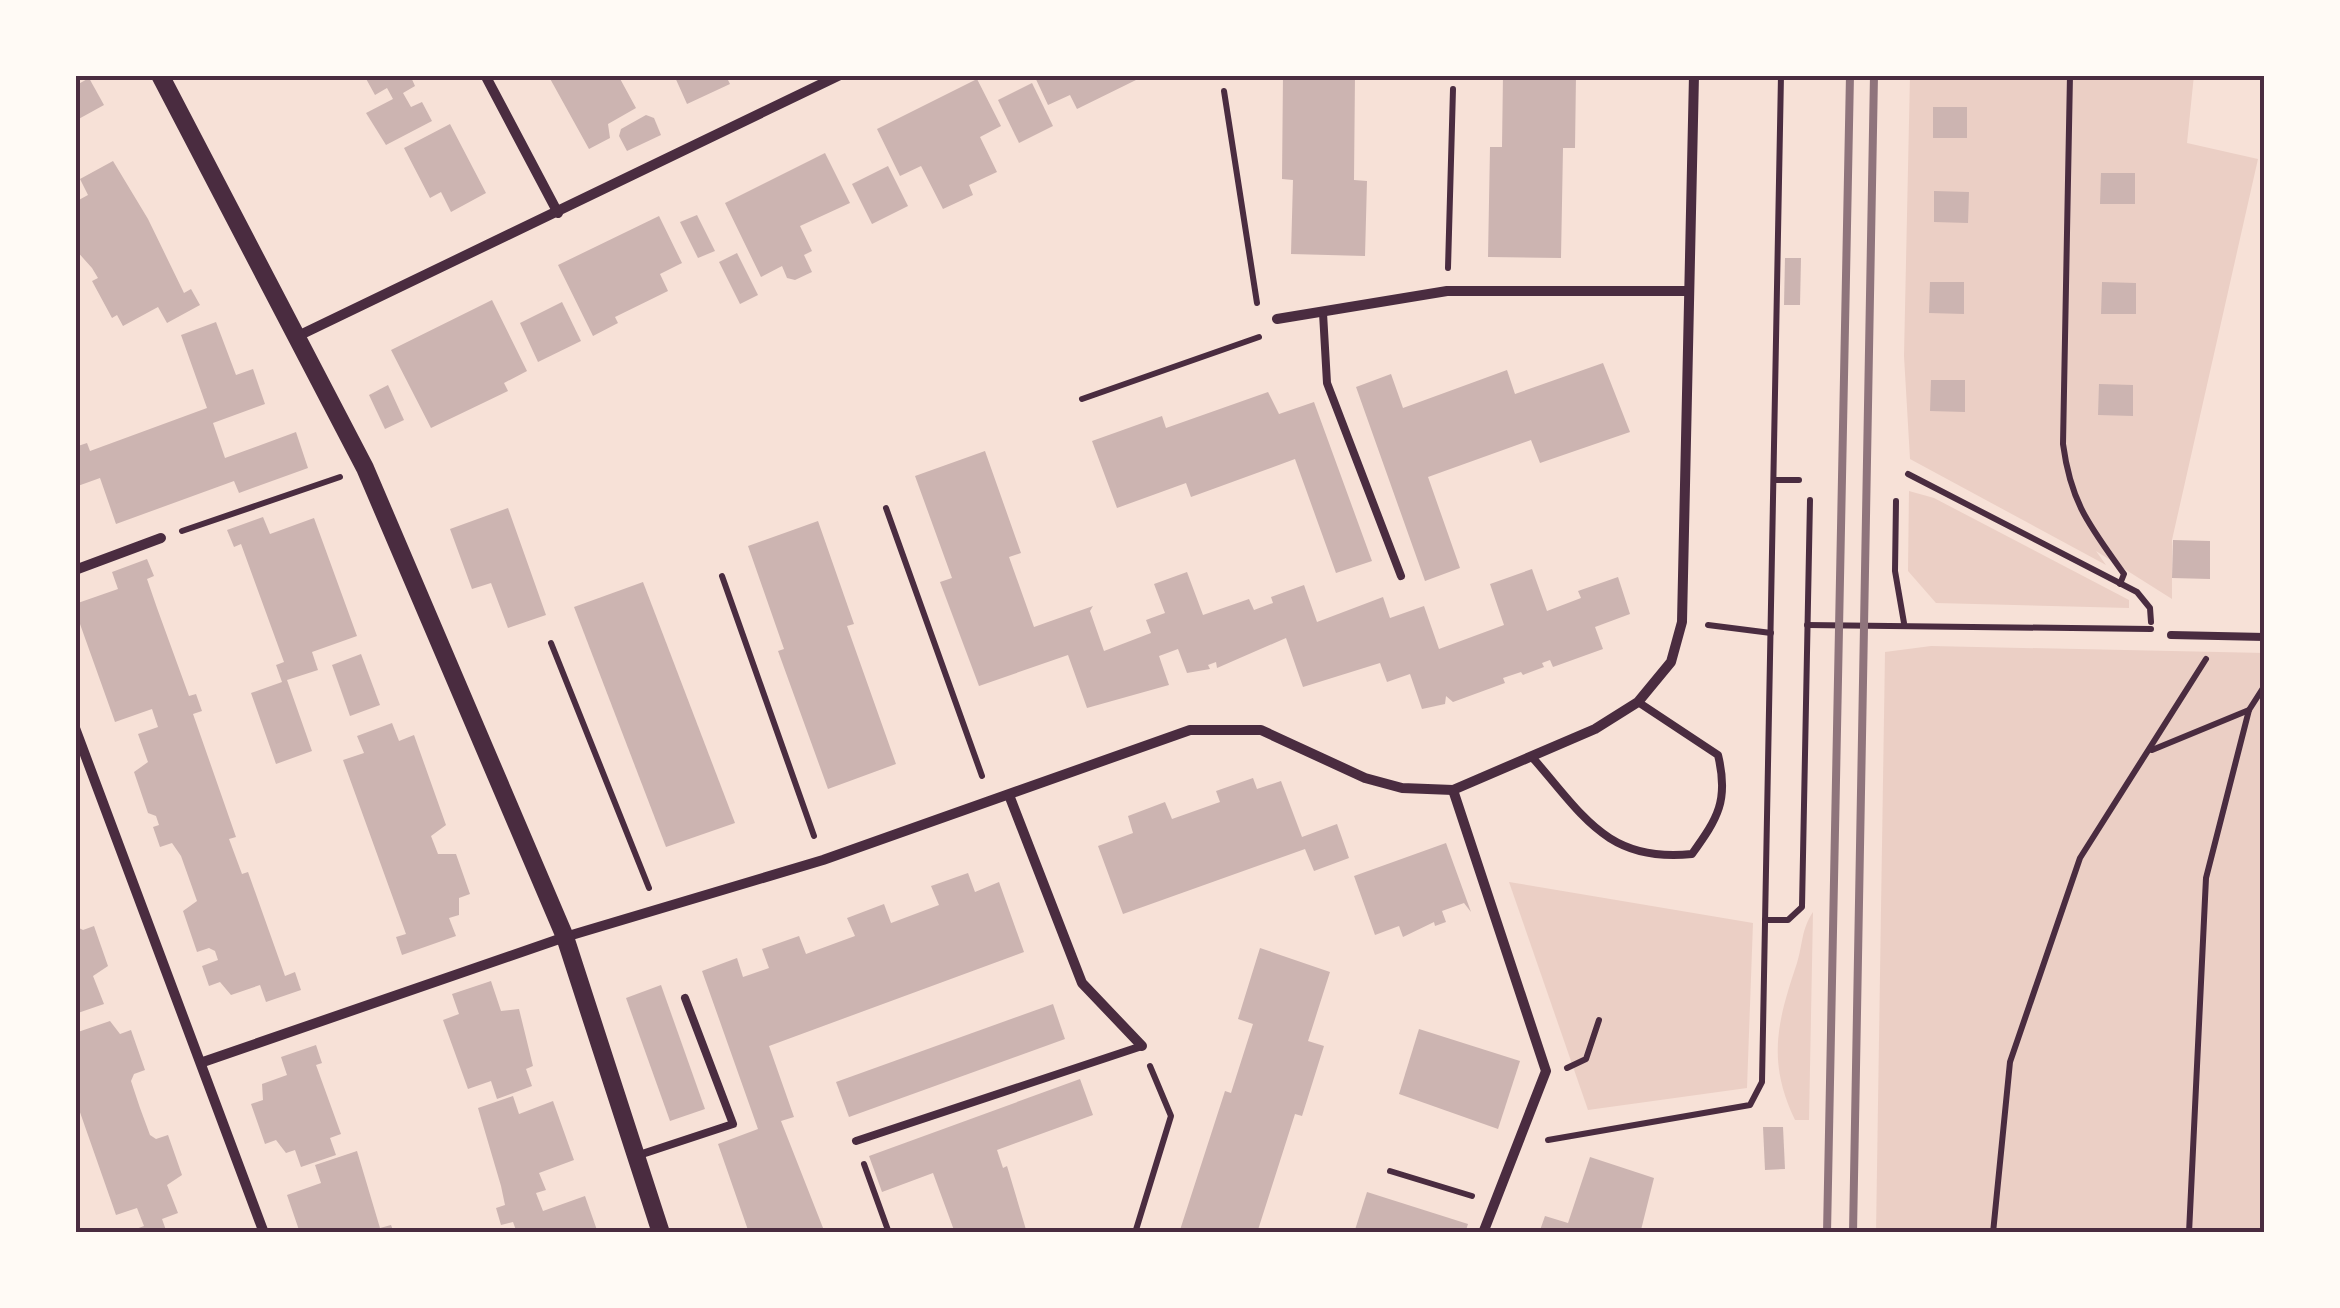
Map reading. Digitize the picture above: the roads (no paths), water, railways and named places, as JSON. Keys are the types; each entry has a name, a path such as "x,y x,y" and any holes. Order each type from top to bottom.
{"street":[{"path":"160,75 365,468 565,937 661,1233"},
{"path":"486,75 558,213"},
{"path":"298,336 840,75"},
{"path":"202,1062 565,937 822,860 1190,730 1261,730 1366,778 1402,788 1454,790 1595,729 1638,702 1671,662 1682,622 1694,75"},
{"path":"1278,319 1447,291 1688,292"},
{"path":"75,570 161,538"},
{"path":"75,728 264,1233"},
{"path":"1454,790 1546,1072 1483,1233"},
{"path":"1009,795 1082,983 1142,1046"}],"lane":[{"path":"1323,313 1328,384 1400,576"},
{"path":"2171,635 2265,637"},
{"path":"1532,757 1594,827 1620,846 1654,858 1692,854 1715,822 1725,786 1718,755 1638,702"},
{"path":"636,1156 733,1124 685,998"},
{"path":"856,1141 1142,1046"}],"railway":[{"path":"1827,1233 1850,75"},
{"path":"1853,1233 1874,75"}]}
